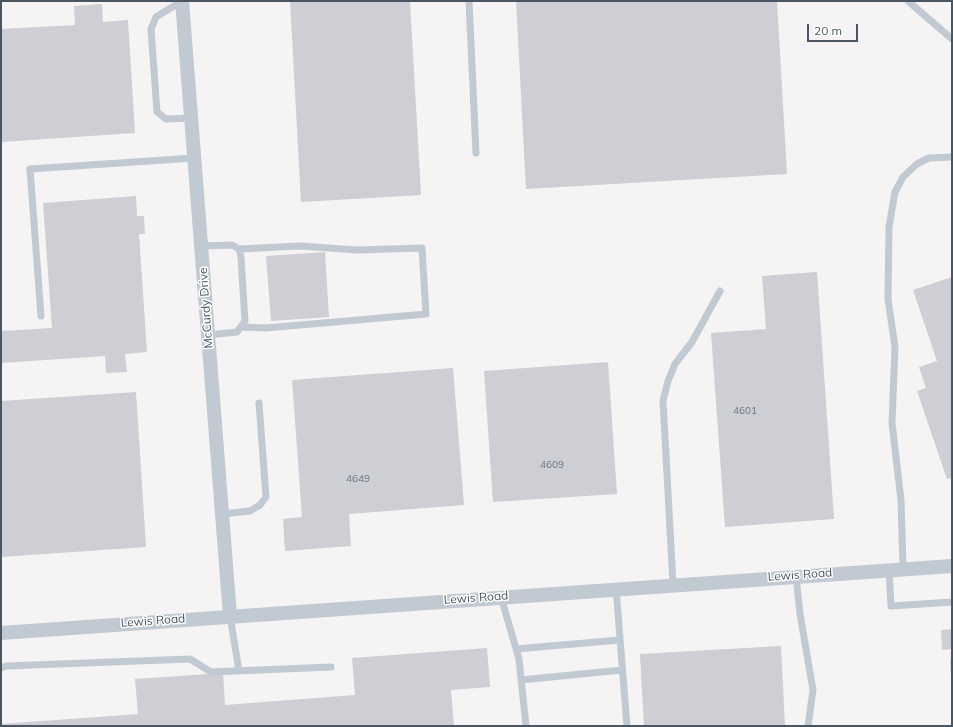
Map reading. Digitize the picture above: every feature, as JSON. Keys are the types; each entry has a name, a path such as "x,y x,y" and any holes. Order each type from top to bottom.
{"street":[{"name":"McCurdy Drive","path":"182,1 230,616"},
{"name":"Lewis Road","path":"1,632 796,575 952,566"}],"lane":[{"path":"182,1 156,17 150,29 157,112 166,119 191,118"},
{"path":"470,1 476,153"},
{"path":"908,1 952,39"},
{"path":"903,568 901,500 892,423 895,347 894,325 888,298 889,227 895,192 903,177 917,164 929,158 952,157"},
{"path":"41,316 30,169 194,158"},
{"path":"201,246 232,245 239,249 300,246 357,250 422,248 426,314 266,328 242,327"},
{"path":"208,335 237,332 242,327 244,321 241,257 239,249"},
{"path":"673,584 664,401 668,381 675,364 692,342 720,291"},
{"path":"222,514 250,511 260,506 266,497 259,403"},
{"path":"889,569 891,606 952,602"},
{"path":"796,575 800,614 813,690 808,726"},
{"path":"616,588 626,726"},
{"path":"501,597 516,649 526,726"},
{"path":"230,616 239,671"},
{"path":"516,649 620,640"},
{"path":"1,668 6,666 190,660 211,672 331,668"},
{"path":"521,680 622,670"}],"building":[{"path":"290,1 410,1 421,195 301,202"},
{"path":"516,1 777,1 787,174 526,189"},
{"path":"102,4 103,22 128,20 135,133 1,142 1,29 75,25 74,6"},
{"path":"136,196 137,216 144,216 145,234 139,234 147,352 125,354 127,372 106,373 105,356 1,363 1,331 52,328 43,203"},
{"path":"325,252 329,317 271,321 266,256"},
{"path":"817,272 834,519 725,527 711,333 766,329 762,276"},
{"path":"952,277 952,478 947,479 917,391 926,388 919,367 937,361 913,290"},
{"path":"608,362 617,494 493,502 484,371"},
{"path":"453,368 464,505 349,514 351,546 285,551 283,519 302,517 292,380"},
{"path":"136,392 146,547 1,557 1,401"},
{"path":"952,629 952,649 942,650 941,630"},
{"path":"781,646 785,726 644,726 640,654"},
{"path":"487,648 490,687 451,690 454,726 1,726 1,724 138,714 135,679 223,673 225,705 355,695 352,658"},
{"path":"950,660 952,660 952,677 951,677"}]}
